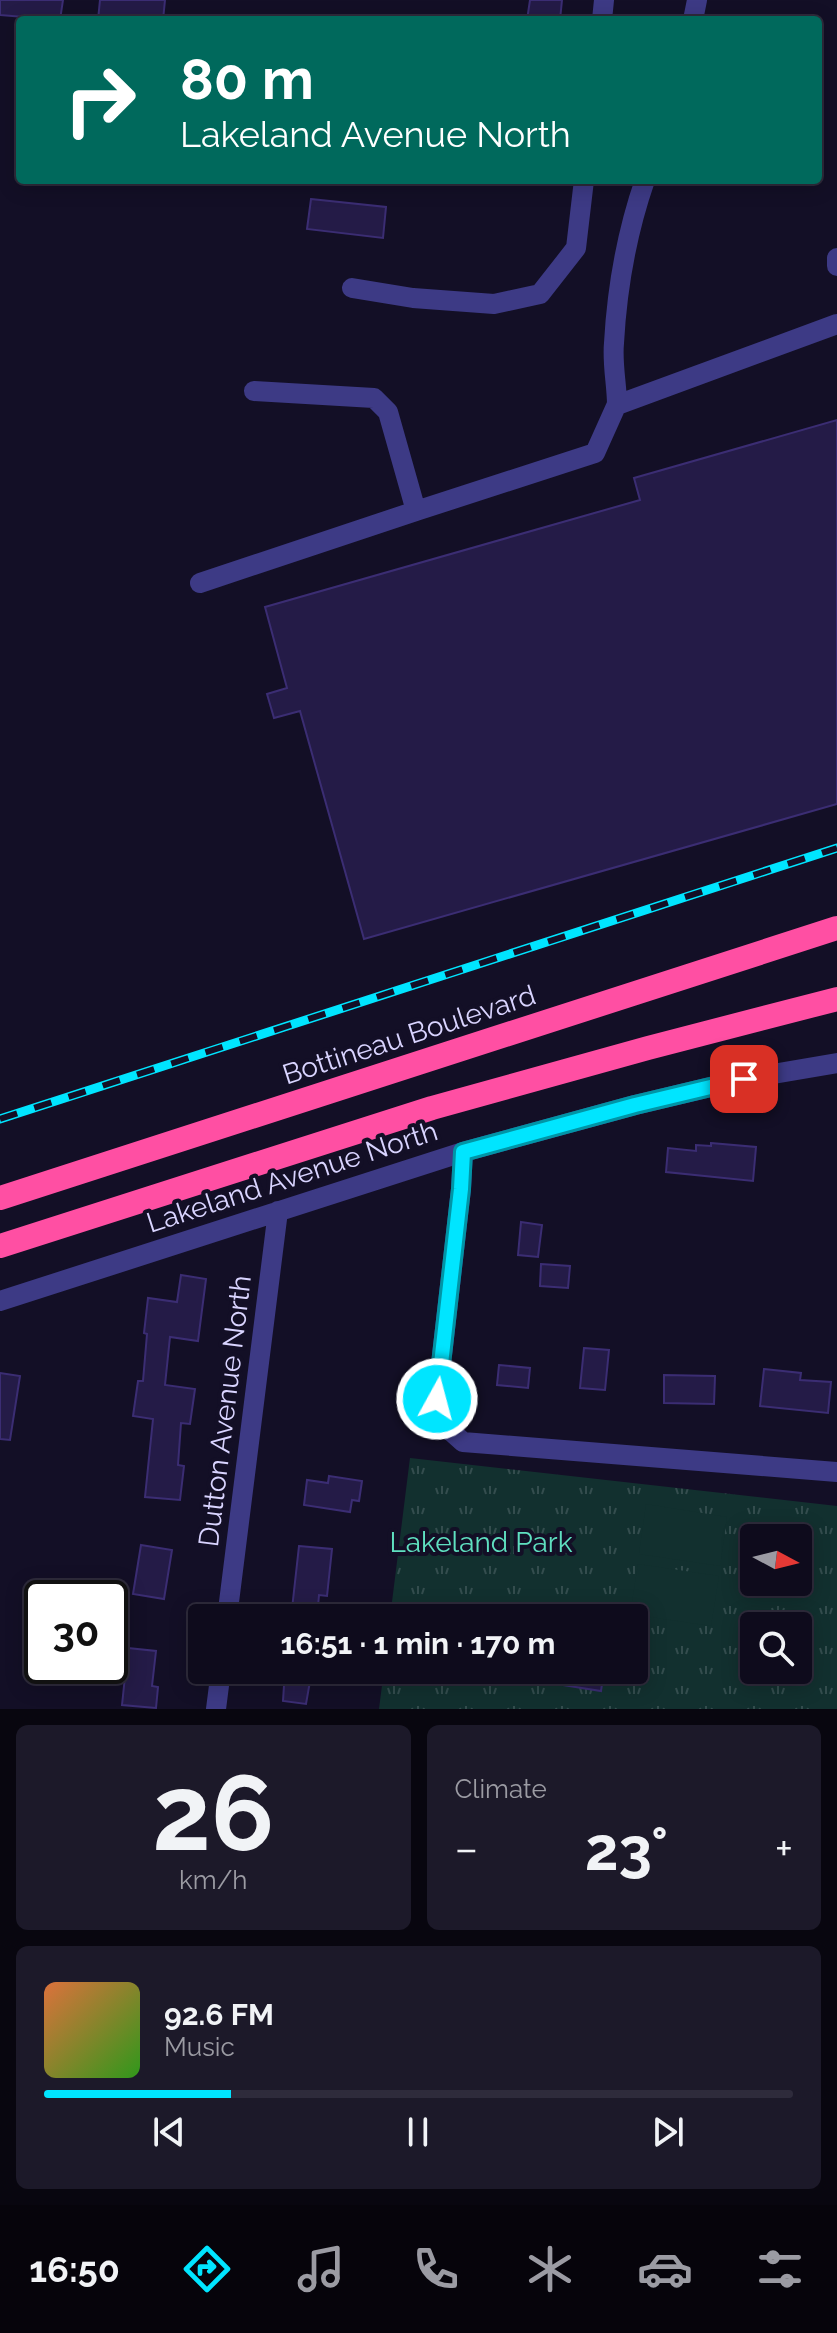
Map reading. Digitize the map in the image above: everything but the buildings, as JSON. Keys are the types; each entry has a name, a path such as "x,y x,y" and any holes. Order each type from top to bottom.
{"highway":[{"name":"Bottineau Boulevard","path":"0,1198 837,928"},
{"path":"0,1246 432,1108 837,999"}],"street":[{"path":"352,288 413,298 494,304 540,294 576,248 584,184"},
{"path":"200,583 595,453 617,404 613,346 623,268 644,184"},
{"path":"837,258 837,266"},
{"path":"617,404 837,324"},
{"path":"254,391 374,398 388,412 416,511"},
{"name":"Lakeland Avenue North","path":"0,1301 463,1152 689,1092 837,1063"},
{"path":"463,1152 437,1399 444,1425 463,1442 837,1472"},
{"name":"Dutton Avenue North","path":"229,1604 278,1211"},
{"path":"216,1709 219,1684"}],"green space":[{"name":"Lakeland Park","path":"410,1458 837,1506 837,1709 379,1709 382,1684 648,1684 648,1604 392,1604"},
{"path":"646,1504 727,1517 720,1566 639,1554"},
{"path":"638,1564 719,1576 711,1626 648,1617 648,1604 632,1604"}],"railway":[{"path":"0,1119 837,848"}],"route":[{"path":"437,1399 463,1152 744,1079"}]}
